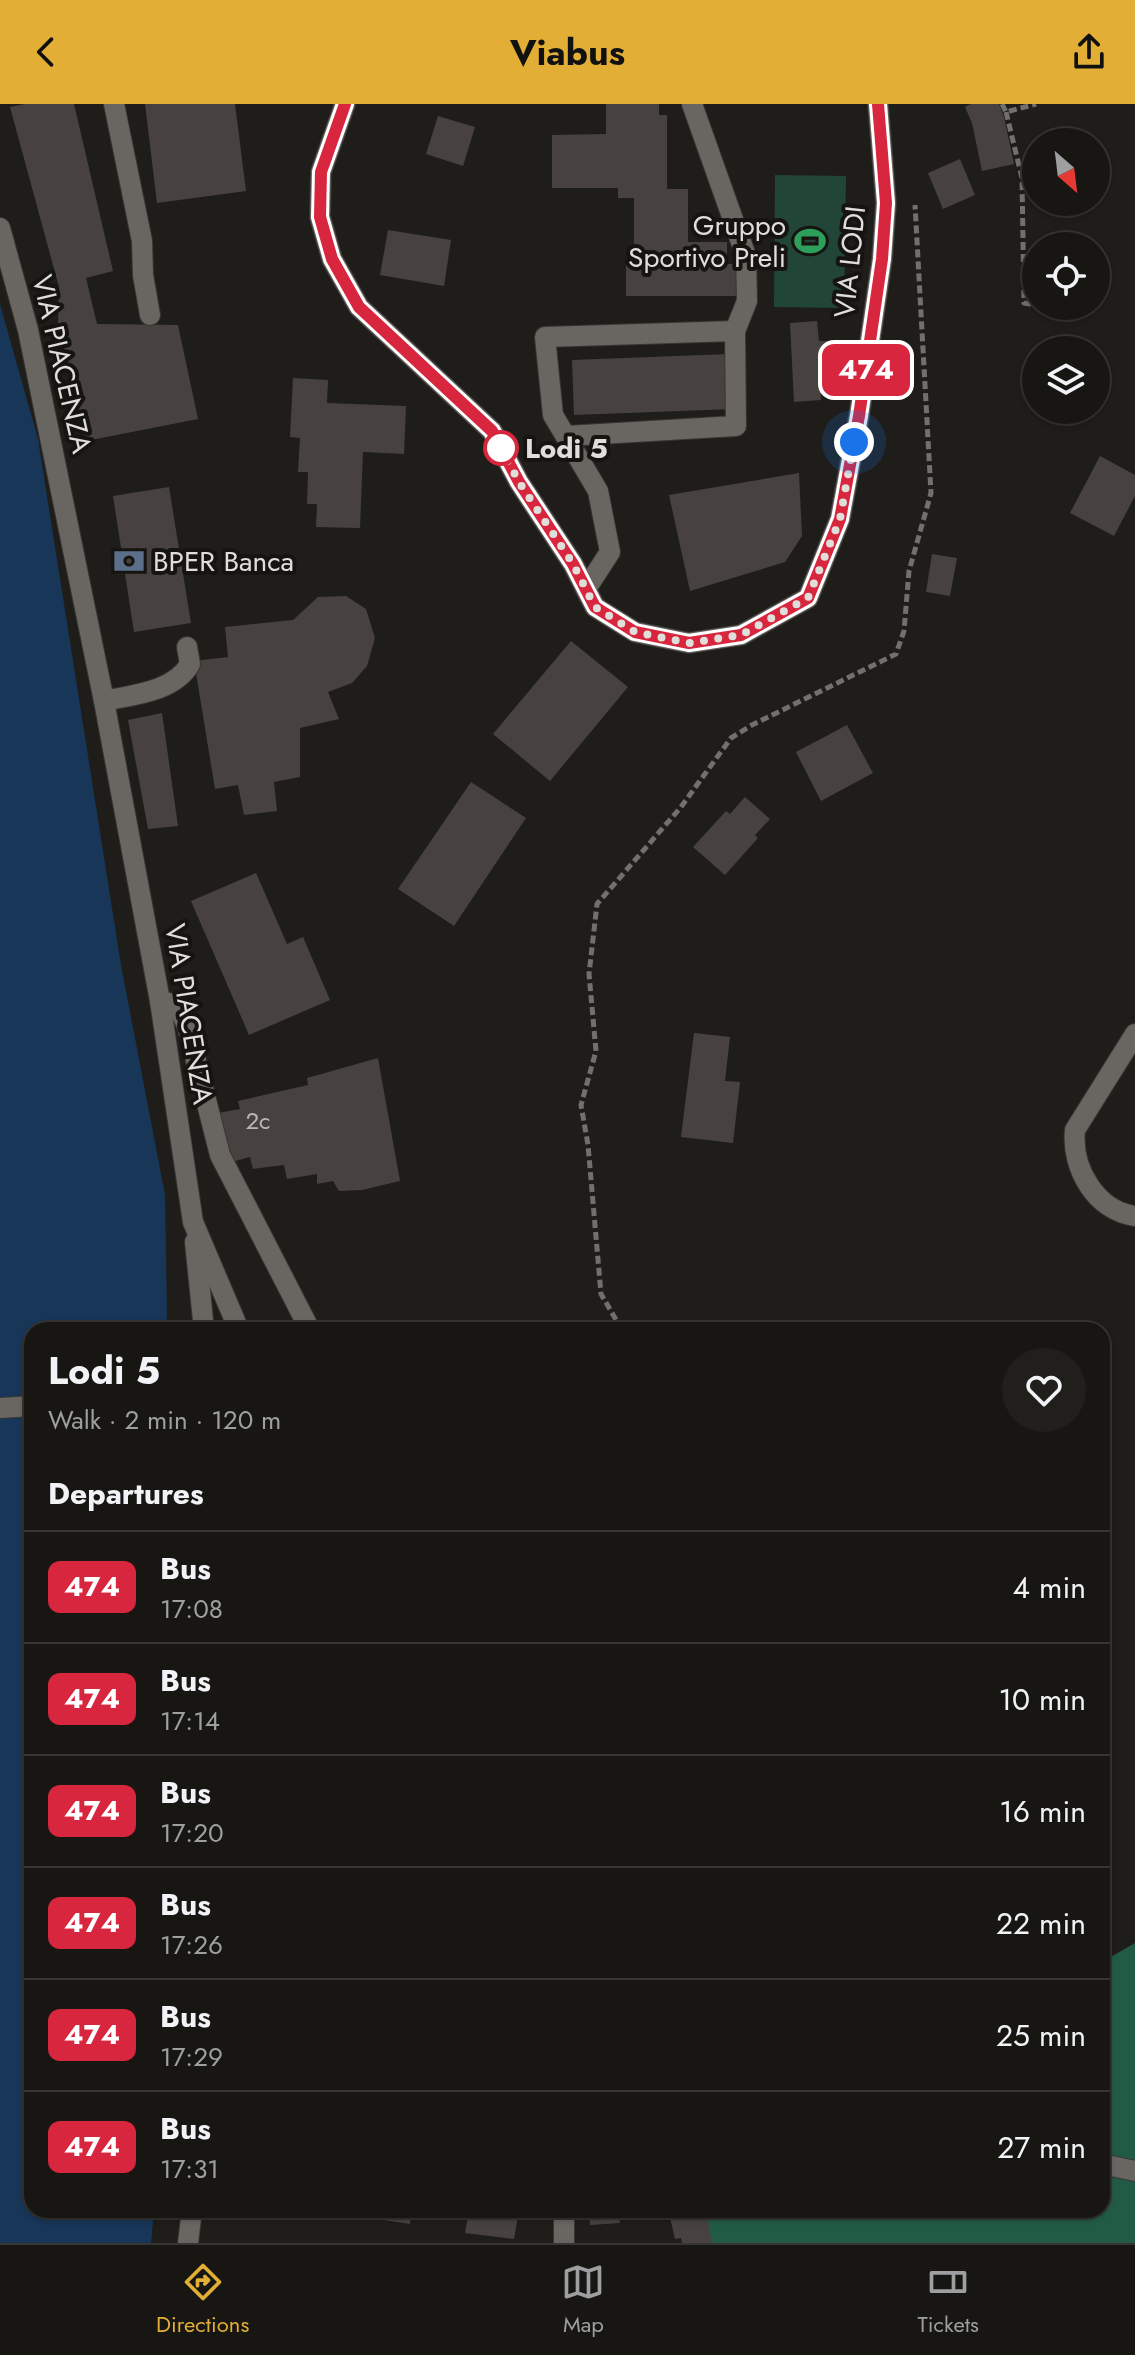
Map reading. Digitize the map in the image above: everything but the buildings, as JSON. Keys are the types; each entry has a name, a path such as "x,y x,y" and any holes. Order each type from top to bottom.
{"street":[{"path":"114,104 142,241 143,275 150,315"},
{"name":"VIA LODI","path":"345,104 321,172 320,217 332,259 359,307 492,431 519,482 595,607 635,632 689,643 741,635 808,598 840,519 882,259 886,203 874,105"},
{"path":"566,436 736,426 735,331 747,301 746,256 692,104"},
{"name":"VIA PIACENZA","path":"0,228 28,330 104,701 160,1001 193,1222 236,1322"},
{"path":"586,589 610,552 598,491 553,415 545,337 735,331"},
{"path":"104,701 148,691 177,679 190,664 187,647"},
{"path":"160,1001 177,1005 187,1025 220,1155 306,1322"},
{"path":"1135,1034 1075,1130 1074,1140 1081,1171 1096,1195 1118,1213 1135,1216"},
{"path":"193,1222 203,1322"},
{"path":"0,1408 24,1406"},
{"path":"1110,2166 1135,2171"},
{"path":"188,2243 191,2218"},
{"path":"564,2218 564,2243"}],"path":[{"path":"1002,104 1022,178 1023,232"},
{"path":"1006,112 1036,104"},
{"path":"617,1322 601,1294 588,1145 581,1105 596,1051 589,974 597,904 681,807 731,738 896,654 904,631 909,571 931,493 914,193"}],"green space":[{"name":"Gruppo Sportivo Preli","path":"775,175 846,176 844,308 774,307"},
{"path":"1135,1943 1135,2243 709,2243 694,2218 1110,2218 1110,1957"}],"water":[{"path":"0,304 38,439 121,965 165,1195 167,1316 166,1322 24,1322 24,2218 153,2218 151,2243 0,2243"}],"bus line":[{"name":"474","path":"345,104 321,172 320,217 332,259 359,307 492,431 519,482 573,564 595,607 635,632 689,643 741,635 808,598 840,519 882,259 886,203 878,104"}],"place":[{"name":"Gruppo Sportivo Preli","path":"810,241"},
{"name":"Lodi 5","path":"501,448"},
{"name":"BPER Banca","path":"129,561"}],"route":[{"path":"501,448 519,482 573,564 595,607 635,632 689,643 741,635 808,598 840,519 854,442"}]}
